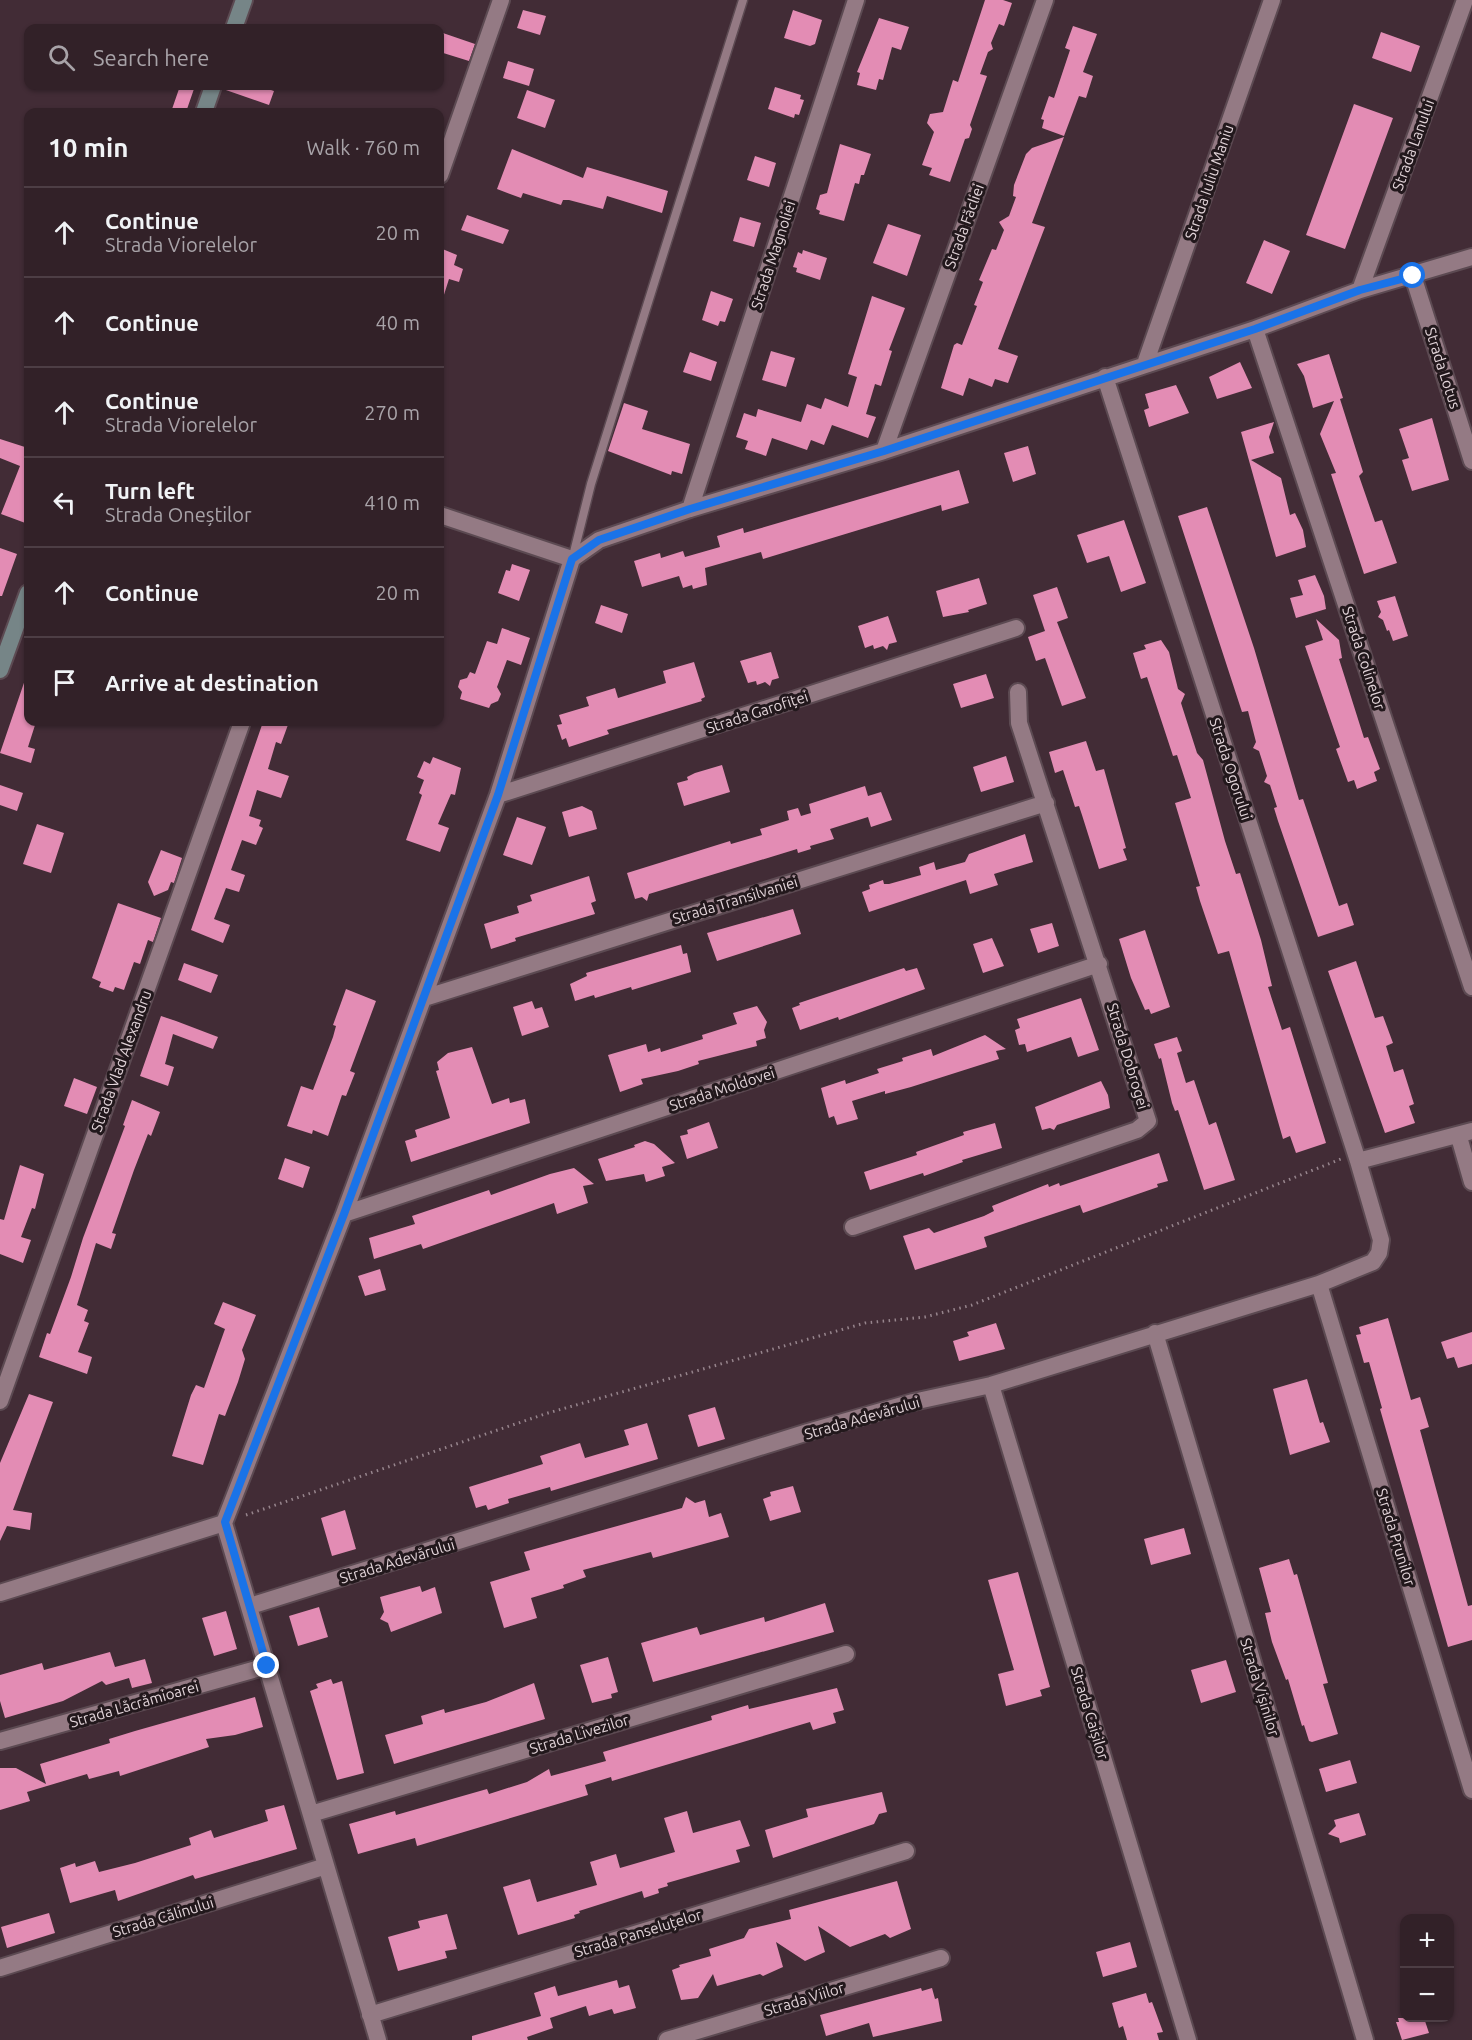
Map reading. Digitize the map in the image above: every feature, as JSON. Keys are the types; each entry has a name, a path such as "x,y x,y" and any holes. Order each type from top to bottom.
{"main road":[{"path":"235,24 244,0"},
{"path":"205,108 212,90"},
{"path":"0,670 24,604"}],"street":[{"path":"444,164 501,0"},
{"name":"Strada Magnoliei","path":"690,509 856,0"},
{"name":"Strada Făcliei","path":"884,451 1045,0"},
{"name":"Strada Iuliu Maniu","path":"1145,364 1272,0"},
{"name":"Strada Lanului","path":"1360,290 1465,0"},
{"path":"378,2040 225,1522 344,1214 498,795 572,559 599,540 690,509 884,451 1255,329 1360,290 1472,257"},
{"name":"Strada Lotus","path":"1413,276 1472,460"},
{"name":"Strada Colinelor","path":"1255,329 1472,987"},
{"name":"Strada Ogorului","path":"1105,377 1358,1161"},
{"path":"444,516 572,559"},
{"name":"Strada Garofiței","path":"498,795 1016,628"},
{"name":"Strada Dobrogei","path":"853,1227 1137,1130 1148,1121 1019,723 1018,692"},
{"name":"Strada Vlad Alexandru","path":"0,1401 241,726"},
{"name":"Strada Transilvaniei","path":"424,998 1046,803"},
{"name":"Strada Moldovei","path":"344,1214 1099,964"},
{"path":"1358,1161 1465,1134 1472,1182"},
{"name":"Strada Adevărului","path":"250,1606 807,1432 913,1402 991,1385 1319,1284 1373,1262 1379,1253 1381,1240 1358,1161"},
{"name":"Strada Prunilor","path":"1319,1284 1472,1790"},
{"name":"Strada Vișinilor","path":"1155,1333 1365,2040"},
{"name":"Strada Caișilor","path":"991,1385 1188,2040"},
{"path":"0,1593 225,1522"},
{"name":"Strada Livezilor","path":"311,1814 846,1654"},
{"name":"Strada Lăcrămioarei","path":"0,1742 267,1666"},
{"name":"Strada Panseluțelor","path":"370,2015 906,1851"},
{"name":"Strada Călinului","path":"0,1968 326,1866"},
{"name":"Strada Viilor","path":"667,2040 941,1958"}],"lane":[{"path":"572,559 591,484 743,0"}],"path":[{"path":"225,1522 548,1413 865,1323 925,1317 972,1305 1346,1157 1358,1161"}],"building":[{"path":"985,0 1003,0 1012,3 1004,26 999,24 991,43 993,49 988,52 980,74 987,76 970,125 972,129 969,138 965,139 950,182 929,175 932,168 922,165 934,132 927,123 930,114 943,112 953,80 958,82"},
{"path":"523,10 546,16 540,35 517,28"},
{"path":"793,10 822,20 815,44 810,46 784,38"},
{"path":"879,18 909,27 901,50 892,47 883,80 879,79 876,90 857,85 860,73 857,72"},
{"path":"1073,26 1097,34 1083,72 1093,76 1086,98 1079,96 1064,136 1042,128 1044,120 1041,119 1049,96 1054,98 1070,50 1065,48"},
{"path":"1381,32 1420,46 1411,72 1372,58"},
{"path":"444,33 475,44 469,61 444,53"},
{"path":"508,61 534,69 529,86 503,78"},
{"path":"775,87 801,95 800,99 804,100 799,115 795,114 794,118 768,109"},
{"path":"179,90 194,90 187,108 172,108"},
{"path":"226,90 274,91 269,105"},
{"path":"527,90 555,100 545,128 517,118"},
{"path":"1354,104 1393,118 1345,249 1306,235"},
{"path":"1064,137 1032,223 1045,227 998,349 1018,356 1008,383 995,379 992,387 969,378 963,396 941,388 954,345 957,343 962,345 977,306 974,305 983,282 979,280 992,249 996,250 1004,230 999,222 1009,216 1016,197 1013,196 1014,185 1026,154 1032,148"},
{"path":"840,144 871,154 864,175 861,175 859,184 855,183 844,221 819,214 820,211 816,209 820,195 827,193"},
{"path":"512,149 583,178 587,167 668,191 662,213 607,196 603,209 569,200 563,200 561,205 523,193 521,198 497,189"},
{"path":"755,156 776,163 769,187 747,180"},
{"path":"467,215 509,230 503,244 461,230"},
{"path":"740,217 761,223 754,247 733,241"},
{"path":"888,224 921,235 907,276 873,263"},
{"path":"1264,240 1290,251 1272,294 1246,283"},
{"path":"444,250 457,255 454,265 463,269 459,282 449,279 444,295"},
{"path":"803,250 827,258 820,280 796,272 797,268 793,267 798,252 802,254"},
{"path":"711,291 733,299 725,322 720,321 718,326 702,320"},
{"path":"872,296 905,308 889,350 892,351 881,386 875,384 866,414 876,417 868,438 832,425 824,445 811,440 807,450 772,438 766,456 745,449 748,441 736,437 744,413 756,417 758,409 801,422 807,404 821,409 825,398 848,407 857,377 848,374"},
{"path":"771,351 795,358 786,387 762,380"},
{"path":"690,352 717,362 711,381 683,372"},
{"path":"1329,354 1343,398 1340,399 1363,472 1359,476 1375,522 1382,520 1397,563 1364,574 1331,474 1336,473 1320,434 1334,401 1313,408 1304,376 1297,364"},
{"path":"1240,362 1252,388 1217,399 1209,377"},
{"path":"1176,385 1189,413 1149,427 1144,410 1149,408 1145,394"},
{"path":"624,403 648,411 642,429 690,444 682,474 672,471 671,475 608,451"},
{"path":"1432,418 1449,480 1412,491 1402,460 1409,458 1399,429"},
{"path":"1274,422 1269,437 1274,453 1251,460 1281,478 1290,515 1295,513 1303,530 1306,547 1276,557 1241,432"},
{"path":"0,439 24,447 24,523 1,514 20,466 0,458"},
{"path":"1028,446 1036,474 1013,482 1004,453"},
{"path":"959,470 969,503 942,511 941,505 763,559 761,552 705,568 707,585 693,589 692,585 683,588 679,576 642,587 634,561 660,553 661,558 683,551 685,557 720,547 717,536 743,528 744,533"},
{"path":"1207,507 1254,648 1299,800 1303,799 1339,906 1347,903 1354,925 1318,937 1278,821 1274,808 1277,807 1270,785 1264,782 1267,776 1259,751 1253,748 1256,742 1248,711 1242,712 1178,516"},
{"path":"1124,520 1146,583 1121,592 1109,556 1087,563 1077,535"},
{"path":"0,548 17,554 2,596 0,596"},
{"path":"512,564 530,570 519,601 498,593 506,570 510,571"},
{"path":"1315,575 1324,596 1326,609 1296,618 1290,598 1303,595 1298,580"},
{"path":"979,578 987,604 968,610 969,612 943,617 936,591"},
{"path":"1057,587 1068,618 1057,622 1086,698 1062,706 1045,658 1036,661 1028,637 1045,631 1033,595"},
{"path":"1395,596 1408,636 1393,641 1383,620 1378,617 1381,612 1377,601"},
{"path":"601,605 628,614 622,633 595,623"},
{"path":"888,616 897,642 889,644 887,650 883,646 874,649 873,645 865,648 858,626"},
{"path":"1316,619 1339,640 1342,658 1339,659 1364,738 1368,737 1380,769 1374,772 1377,781 1357,789 1354,780 1348,782 1336,749 1340,747 1305,646 1323,640"},
{"path":"502,628 530,638 521,665 507,660 497,687 501,694 498,701 491,704 489,708 460,699 462,692 458,687 460,680 467,678 470,672 475,674 487,641 497,644"},
{"path":"1161,640 1169,652 1178,689 1185,694 1181,703 1197,753 1203,760 1225,841 1236,874 1240,873 1261,940 1272,986 1268,987 1282,1030 1290,1027 1326,1143 1296,1153 1290,1136 1283,1139 1229,951 1218,954 1200,901 1196,887 1200,886 1175,803 1191,798 1177,755 1173,756 1147,677 1141,679 1133,653 1146,649 1144,645"},
{"path":"771,652 779,678 772,680 770,686 765,682 757,685 756,681 748,683 740,661"},
{"path":"694,662 705,697 701,699 702,701 607,730 609,734 569,747 566,738 562,740 557,725 562,724 559,715 589,706 586,697 615,688 618,698 666,683 663,671"},
{"path":"986,674 994,698 961,708 953,684"},
{"path":"24,683 24,726 35,726 28,747 35,749 31,763 0,753"},
{"path":"262,726 288,726 281,744 276,742 268,769 289,776 281,798 257,790 249,816 261,820 259,826 263,828 256,845 242,840 231,870 245,875 239,892 226,888 214,919 230,925 223,943 191,930"},
{"path":"1086,741 1096,771 1104,769 1126,848 1123,849 1127,860 1099,869 1079,806 1075,807 1063,770 1055,773 1049,752"},
{"path":"1006,756 1014,782 981,792 973,767"},
{"path":"433,757 461,768 455,795 451,794 438,824 449,828 440,852 406,840 422,795 419,793 424,780 417,777 424,761 430,764"},
{"path":"722,765 730,792 684,806 677,783 688,780 687,777 695,773"},
{"path":"0,785 23,793 17,811 0,805"},
{"path":"865,786 868,796 881,792 892,820 871,827 868,817 830,829 834,839 810,846 811,849 798,853 797,849 649,894 647,901 642,897 635,899 627,873 730,841 731,844 762,835 760,829 789,820 787,811 798,808 801,816 811,813 809,804"},
{"path":"582,806 592,811 597,829 569,837 562,812"},
{"path":"517,817 546,827 532,865 503,855"},
{"path":"37,824 64,833 51,873 23,864"},
{"path":"1025,834 1033,862 994,874 998,885 970,894 966,880 869,912 862,892 870,889 869,885 883,880 884,884 889,884 921,875 919,867 934,862 936,870 965,862 969,854"},
{"path":"161,850 182,858 174,883 171,882 168,890 154,896 148,882"},
{"path":"589,876 596,901 591,903 595,914 515,938 516,941 491,949 484,924 519,913 517,906 532,901 530,895"},
{"path":"118,903 161,918 153,942 148,940 140,964 134,962 124,990 115,987 113,992 99,987 101,982 92,978"},
{"path":"793,909 801,934 717,961 707,933"},
{"path":"1052,923 1059,946 1038,953 1030,929"},
{"path":"1145,930 1170,1007 1151,1014 1149,1009 1145,1010 1131,978 1119,939"},
{"path":"992,938 1004,966 983,973 973,944"},
{"path":"681,945 683,954 687,953 691,972 632,990 631,987 595,998 594,995 575,1001 570,984 587,976 586,973"},
{"path":"1356,961 1375,1018 1383,1016 1393,1043 1386,1046 1394,1072 1403,1069 1414,1104 1409,1106 1415,1123 1385,1133 1328,971"},
{"path":"184,963 218,975 211,993 178,980"},
{"path":"904,968 906,971 917,968 925,989 839,1020 838,1017 800,1030 792,1008 800,1005 799,1003"},
{"path":"346,989 376,1001 350,1071 355,1073 346,1096 342,1095 328,1136 313,1130 312,1134 287,1126 301,1086 313,1090 333,1037 336,1026 333,1025"},
{"path":"1081,998 1099,1050 1078,1057 1071,1037 1027,1052 1025,1044 1019,1045 1015,1030 1020,1028 1017,1019"},
{"path":"532,1001 535,1009 542,1007 549,1027 522,1036 513,1007"},
{"path":"757,1006 767,1022 764,1030 766,1038 756,1041 757,1046 698,1061 699,1064 678,1071 641,1079 643,1084 620,1092 608,1055 646,1044 648,1052 660,1048 661,1052 703,1039 702,1035 737,1024 733,1013"},
{"path":"161,1016 218,1037 213,1049 173,1034 165,1064 174,1067 168,1086 140,1076"},
{"path":"985,1035 1006,1049 996,1051 999,1059 911,1087 885,1094 885,1091 852,1101 858,1119 837,1125 834,1116 829,1118 821,1088 845,1080 846,1084 879,1073 877,1069 931,1049 933,1056"},
{"path":"1177,1037 1182,1051 1177,1053 1186,1083 1194,1080 1209,1125 1216,1122 1235,1180 1204,1190 1178,1110 1175,1111 1172,1103 1161,1058 1159,1059 1154,1044"},
{"path":"472,1047 492,1104 509,1098 510,1103 525,1099 530,1123 411,1162 405,1141 417,1137 415,1130 450,1118 436,1071 439,1070 437,1062 448,1053"},
{"path":"74,1078 97,1087 87,1114 64,1106"},
{"path":"1101,1081 1108,1095 1110,1108 1057,1125 1054,1130 1050,1128 1042,1130 1035,1107"},
{"path":"132,1100 160,1112 151,1136 148,1134 134,1170 112,1233 116,1234 111,1249 96,1243 77,1305 88,1310 84,1321 89,1323 78,1352 92,1357 87,1374 39,1357 71,1277 83,1238 125,1126 123,1125"},
{"path":"709,1122 718,1148 687,1159 680,1136 688,1134 687,1130"},
{"path":"995,1123 1002,1148 962,1160 963,1162 924,1176 923,1173 870,1190 864,1172 917,1155 916,1152 964,1135 963,1132"},
{"path":"645,1141 654,1144 675,1163 662,1167 665,1176 646,1182 644,1174 606,1181 598,1159 635,1147 634,1145"},
{"path":"1159,1153 1168,1181 1157,1184 1158,1187 1083,1213 1080,1205 984,1237 987,1247 915,1270 903,1236 929,1228 934,1233 984,1216 994,1211 992,1206 1048,1184 1049,1187 1059,1183 1060,1186"},
{"path":"285,1158 310,1167 303,1188 278,1179"},
{"path":"20,1165 44,1174 35,1209 32,1208 21,1237 31,1240 23,1263 0,1254 0,1219 4,1220"},
{"path":"574,1168 594,1184 583,1186 588,1203 557,1214 554,1203 423,1249 421,1244 374,1259 369,1238 415,1224 412,1216 489,1190 491,1195"},
{"path":"380,1269 386,1290 365,1296 358,1276"},
{"path":"223,1302 256,1315 242,1350 245,1359 238,1382 225,1416 219,1414 203,1465 172,1456 191,1395 196,1385 204,1388 225,1329 214,1324"},
{"path":"1388,1318 1411,1400 1420,1397 1429,1427 1420,1430 1468,1606 1472,1605 1472,1640 1448,1647 1380,1409 1382,1408 1369,1362 1364,1363 1356,1335 1361,1334 1359,1327"},
{"path":"996,1323 1005,1349 959,1361 953,1341 969,1336 967,1332"},
{"path":"1472,1332 1472,1364 1458,1368 1454,1357 1447,1359 1441,1342"},
{"path":"1307,1379 1320,1423 1323,1422 1330,1442 1290,1455 1273,1389"},
{"path":"29,1394 53,1402 13,1510 32,1513 30,1530 7,1526 0,1541 0,1463"},
{"path":"715,1407 725,1439 698,1447 688,1415"},
{"path":"647,1423 658,1459 551,1491 550,1487 508,1499 509,1503 488,1510 486,1505 476,1508 469,1487 543,1464 540,1456 580,1443 585,1458 629,1445 624,1430"},
{"path":"793,1486 801,1512 770,1521 763,1499 771,1496 770,1492"},
{"path":"686,1497 695,1503 705,1500 709,1517 721,1513 729,1537 653,1558 651,1552 583,1570 586,1577 563,1585 564,1588 531,1598 537,1618 504,1628 490,1582 530,1570 524,1552 682,1508"},
{"path":"345,1510 356,1549 332,1556 321,1518"},
{"path":"1184,1528 1191,1554 1151,1565 1144,1539"},
{"path":"1289,1559 1294,1575 1297,1574 1328,1683 1323,1684 1338,1734 1312,1742 1309,1741 1304,1725 1302,1726 1288,1679 1286,1680 1272,1642 1265,1613 1271,1612 1259,1568"},
{"path":"1018,1572 1050,1687 1040,1690 1042,1696 1006,1706 998,1674 1014,1670 988,1580"},
{"path":"420,1586 422,1592 435,1587 442,1613 391,1632 388,1623 380,1619 384,1612 380,1597"},
{"path":"825,1603 834,1632 653,1682 641,1643 697,1627 700,1635 764,1617 765,1622"},
{"path":"319,1607 328,1637 298,1646 289,1616"},
{"path":"226,1611 237,1649 214,1656 202,1618"},
{"path":"110,1652 115,1667 145,1659 152,1683 132,1688 129,1678 106,1685 102,1681 63,1701 5,1718 0,1701 0,1675 42,1663 44,1670"},
{"path":"608,1657 618,1692 611,1694 612,1698 592,1703 580,1665"},
{"path":"1226,1660 1236,1692 1201,1703 1191,1670"},
{"path":"331,1679 333,1684 342,1681 364,1773 337,1780 310,1691 318,1688 316,1684"},
{"path":"534,1683 545,1719 394,1764 385,1735 423,1724 421,1716 444,1709 445,1713 486,1702"},
{"path":"837,1688 844,1710 833,1713 836,1723 813,1730 810,1722 612,1781 611,1777 585,1785 588,1795 417,1846 415,1838 358,1854 349,1824 395,1811 396,1815 487,1789 489,1794 527,1782 549,1769 551,1776 606,1761 603,1752 712,1720 711,1716 748,1705 749,1709"},
{"path":"255,1697 263,1727 235,1735 206,1739 209,1747 120,1776 119,1771 89,1779 87,1774 27,1792 30,1801 0,1810 0,1768 16,1768 46,1784 40,1764 110,1743 109,1739"},
{"path":"1350,1760 1357,1783 1326,1792 1319,1769"},
{"path":"882,1792 887,1812 879,1814 874,1824 773,1858 765,1830 808,1817 806,1809"},
{"path":"284,1805 297,1849 195,1879 193,1875 118,1901 115,1890 70,1903 60,1868 75,1863 76,1867 95,1861 99,1872 135,1863 191,1845 189,1838 211,1830 214,1838 268,1821 265,1810"},
{"path":"687,1811 693,1833 740,1820 750,1846 736,1850 740,1862 667,1883 668,1886 658,1889 659,1893 644,1898 642,1891 579,1911 580,1913 574,1915 575,1918 518,1935 503,1887 530,1879 537,1902 597,1885 590,1862 616,1854 620,1868 675,1852 664,1818"},
{"path":"1359,1813 1366,1835 1340,1843 1339,1838 1328,1834 1336,1826 1334,1820"},
{"path":"897,1881 911,1929 890,1938 885,1934 850,1947 818,1926 825,1952 805,1961 776,1942 783,1967 763,1976 760,1974 717,1986 713,1974 698,1998 681,2000 672,1970 680,1967 679,1965 711,1956 709,1949 744,1938 749,1929 791,1919 789,1910"},
{"path":"49,1913 55,1933 7,1948 1,1927"},
{"path":"447,1914 457,1949 445,1951 447,1958 398,1971 388,1937 420,1928 418,1921"},
{"path":"1130,1942 1137,1967 1103,1977 1096,1952"},
{"path":"617,1980 619,1988 629,1985 636,2008 614,2014 612,2009 589,2016 586,2006 550,2018 553,2028 527,2037 528,2040 472,2040 472,2036 541,2016 534,1993 555,1986 558,1996"},
{"path":"921,1988 922,1991 932,1988 935,1999 938,1998 942,2021 873,2037 869,2023 826,2036 820,2015"},
{"path":"1146,1993 1149,2003 1152,2002 1163,2032 1157,2033 1159,2040 1127,2040 1123,2026 1119,2028 1112,2003"},
{"path":"1398,2018 1400,2022 1425,2022 1429,2033 1402,2040 1396,2022 1399,2022"}],"route":[{"path":"267,1666 225,1522 344,1214 498,795 572,559 599,540 690,509 884,451 1255,329 1360,290 1413,276"}]}
